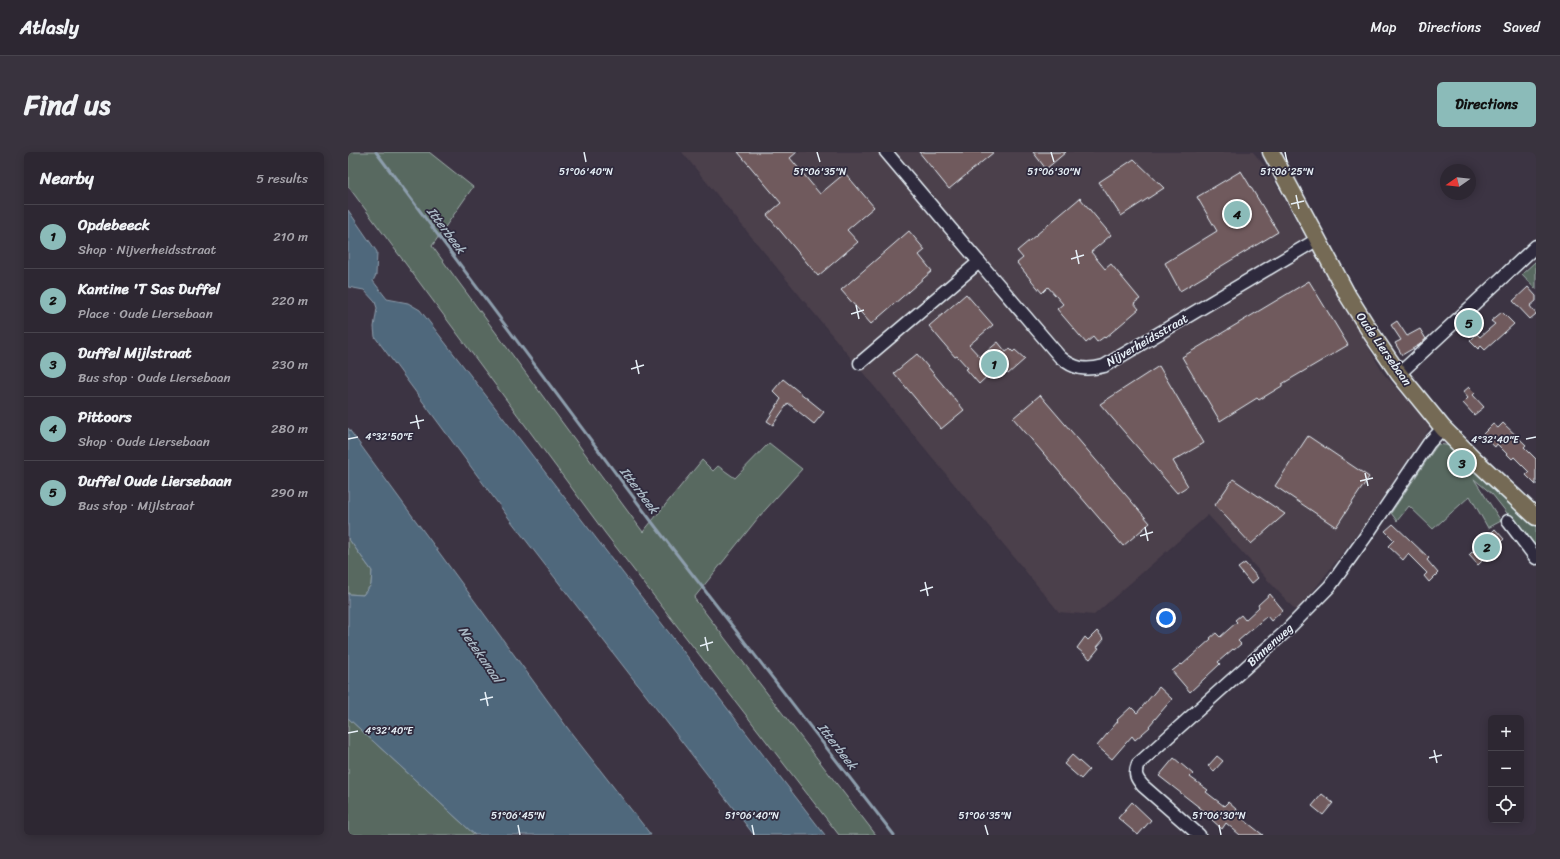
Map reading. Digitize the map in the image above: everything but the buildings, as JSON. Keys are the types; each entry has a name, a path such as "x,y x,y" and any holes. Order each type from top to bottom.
{"main road":[{"name":"Oude Liersebaan","path":"1271,152 1356,310 1399,374 1444,428 1480,465 1536,517"}],"street":[{"name":"Nijverheidsstraat","path":"886,152 1060,357 1069,365 1079,368 1092,369 1104,366 1318,240"},
{"path":"1399,374 1536,246"},
{"path":"860,363 979,262"},
{"name":"Binnenweg","path":"1199,835 1136,779 1134,772 1138,764 1284,633 1330,586 1429,443 1444,428"},
{"path":"1508,521 1536,558"}],"shaded area":[{"path":"682,152 1253,152 1268,170 1383,373 1431,426 1365,524 1297,612 1208,515 1094,615 1059,612"}],"green space":[{"path":"348,152 429,152 473,187 432,246 643,532 702,460 713,471 718,466 735,478 769,443 802,469 758,518 694,598 876,835 839,835 605,533 348,186"},
{"path":"1536,261 1536,289 1522,274"},
{"path":"1438,444 1452,446 1536,525 1536,550 1492,494 1474,479 1501,521 1488,528 1470,496 1433,529 1409,506 1397,521 1391,513"},
{"path":"348,538 372,571 371,585 363,595 348,594"},
{"path":"348,718 475,835 348,835"}],"water":[{"path":"348,210 377,252 376,275 373,281 387,299 408,303 420,310 825,835 754,835 511,521 375,337 374,327 377,308 375,302 364,290 348,287"},
{"name":"Netekanaal","path":"348,428 572,734 651,835 475,835 348,718 348,594 363,595 371,585 372,571 348,538"}],"waterway":[{"name":"Itterbeek","path":"376,152 655,526 894,835"}],"place":[{"name":"Pittoors","path":"1237,214"},
{"name":"Duffel Oude Liersebaan","path":"1469,323"},
{"name":"Opdebeeck","path":"994,364"},
{"name":"Duffel Mijlstraat","path":"1462,463"},
{"name":"Kantine 'T Sas Duffel","path":"1487,547"}]}
